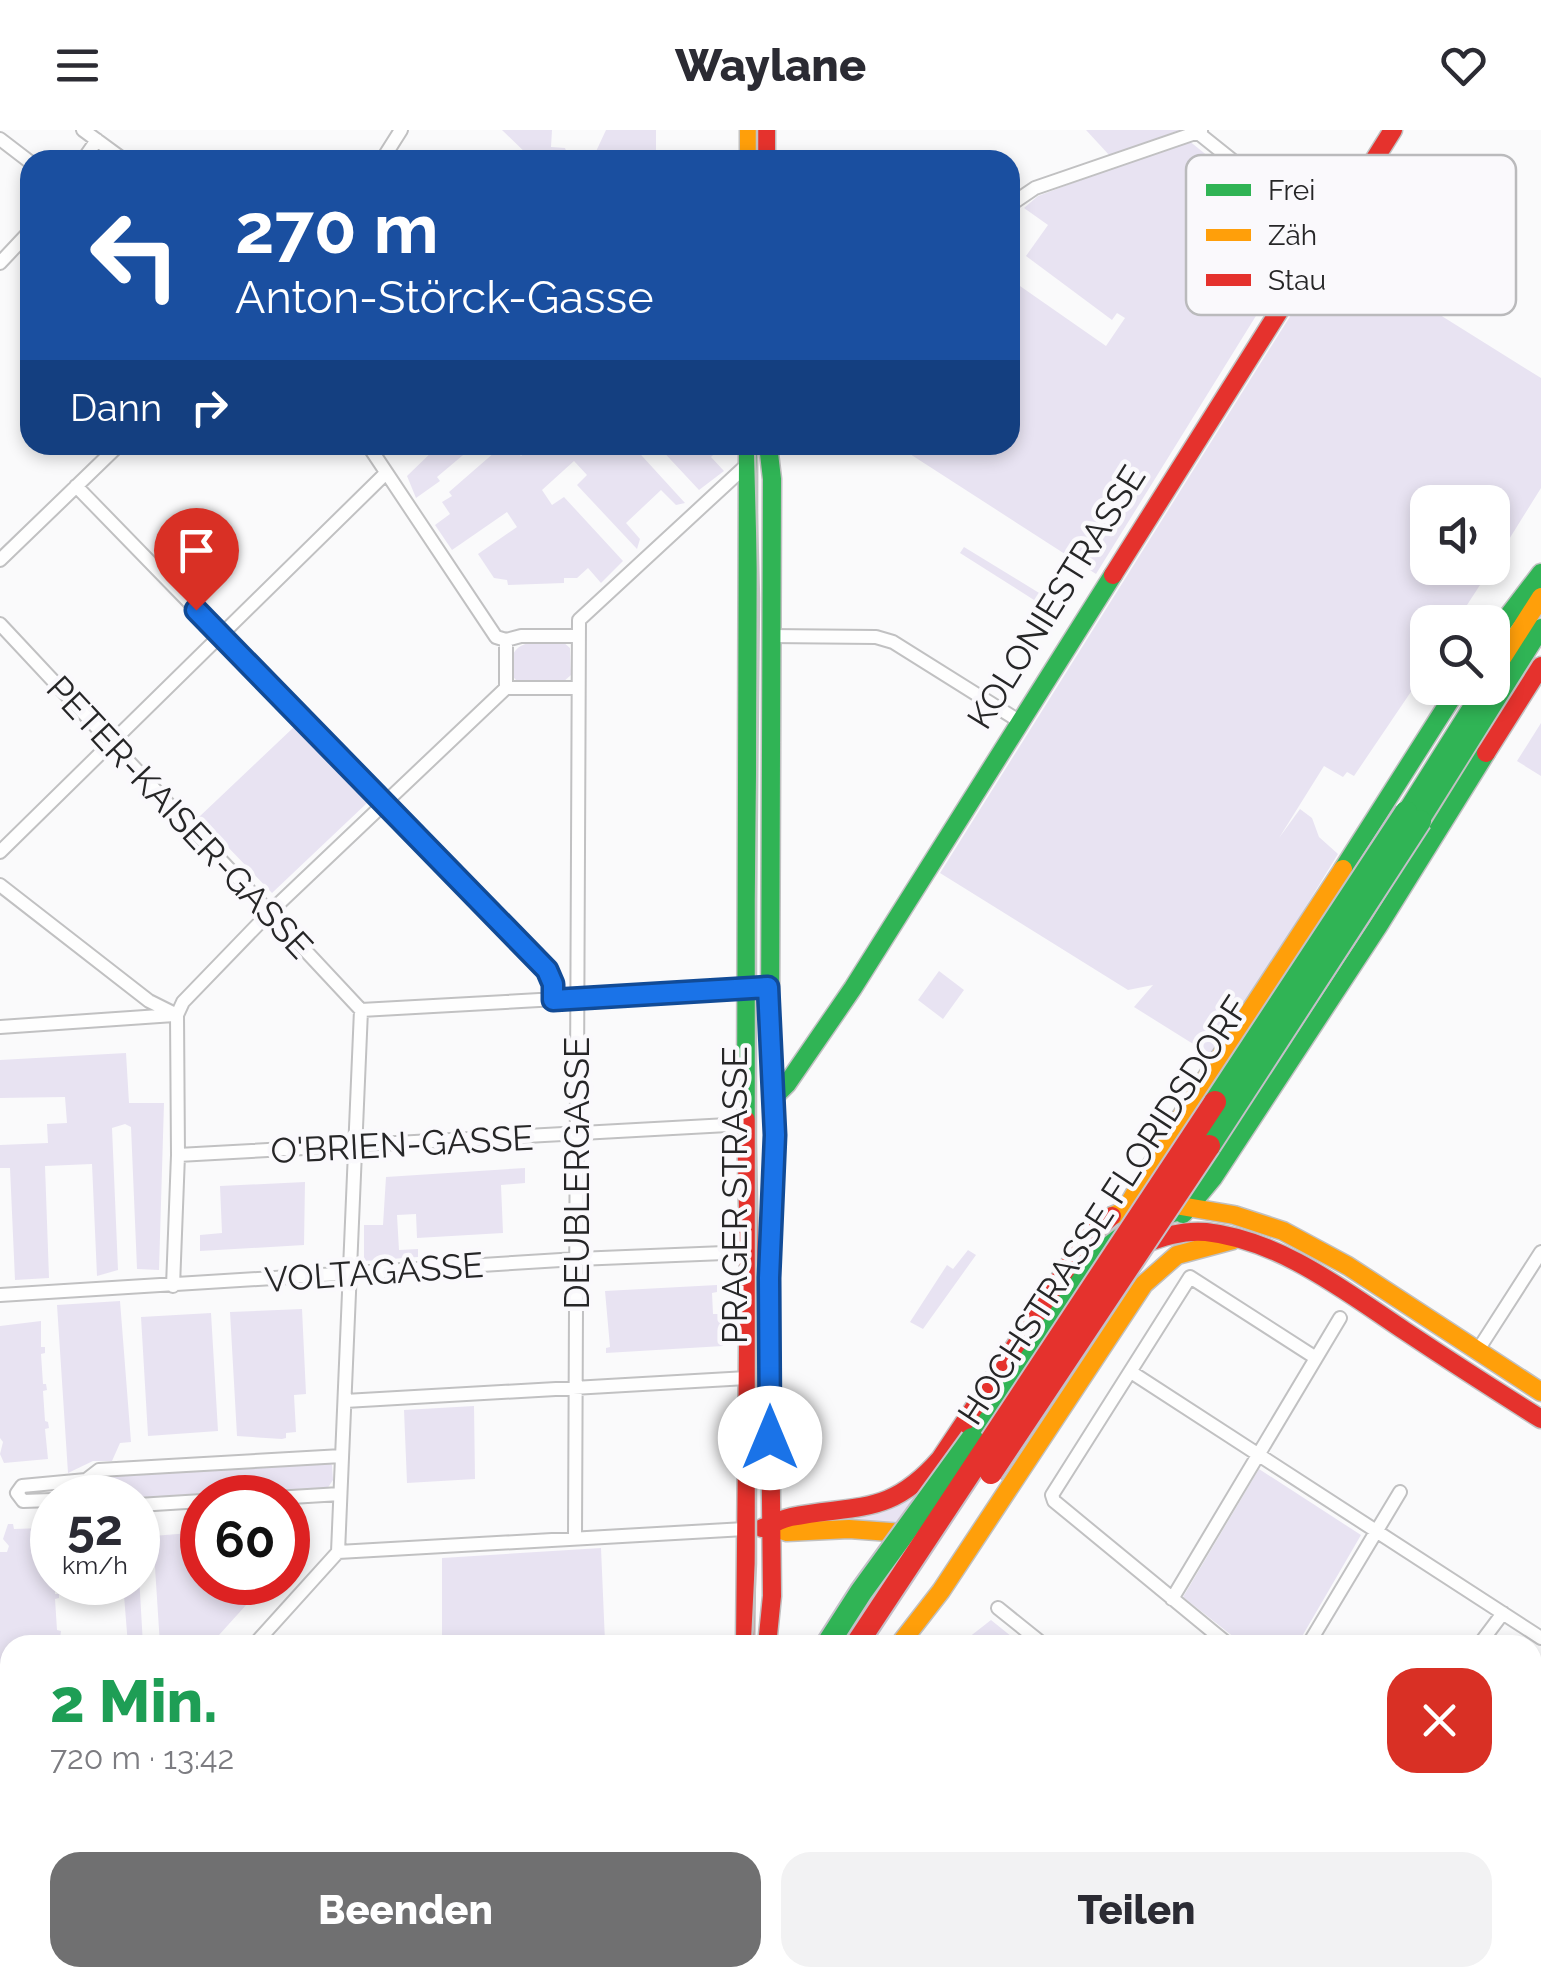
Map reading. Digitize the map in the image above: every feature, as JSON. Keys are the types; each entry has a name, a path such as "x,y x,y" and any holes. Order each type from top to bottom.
{"main road":[{"name":"KOLONIESTRASSE","path":"1377,155 1393,130"},
{"name":"KOLONIESTRASSE","path":"746,1124 787,1084 853,988 1277,315"},
{"name":"PRAGER STRASSE","path":"745,1635 749,1252 746,1124 757,988 759,634 772,474 764,455"},
{"path":"1510,613 1541,573"},
{"path":"1510,646 1541,597"},
{"path":"1413,816 1541,628"},
{"path":"770,1526 787,1532 849,1529 914,1535 943,1522 963,1500 1116,1270 1213,1178 1396,898 1541,666"},
{"path":"745,1529 770,1526 786,1517 873,1508 906,1493 924,1479 1087,1238 1104,1221 1127,1208 1447,705"},
{"path":"1413,816 1475,705"},
{"name":"HOCHSTRASSE FLORIDSDORF","path":"863,1635 1413,816"},
{"name":"HOCHSTRASSE FLORIDSDORF","path":"881,1635 1215,1137 1413,816"},
{"name":"PRAGER STRASSE","path":"757,988 775,1135 769,1304 772,1596 768,1635"},
{"path":"1156,1159 1173,1219"},
{"path":"1213,1178 1219,1202 1234,1216"},
{"path":"1127,1208 1269,1250 1541,1392"},
{"path":"833,1635 866,1584 934,1496 1094,1257 1124,1232 1173,1219 1234,1216 1283,1231 1348,1266 1472,1359 1541,1420"},
{"path":"908,1635 941,1591 1144,1284 1177,1255 1233,1240"}],"street":[{"path":"83,130 111,150"},
{"path":"1020,198 1035,188 1200,131 1229,155"},
{"path":"0,139 20,154"},
{"path":"90,150 98,140"},
{"path":"0,263 20,242"},
{"path":"0,560 109,455"},
{"path":"374,455 496,637 506,640 521,636 577,636 578,620 757,455"},
{"path":"0,852 385,474"},
{"path":"76,486 547,970 553,984 553,1000"},
{"name":"PETER-KAISER-GASSE","path":"0,624 361,1010"},
{"path":"759,634 893,642 1018,721"},
{"name":"DEUBLERGASSE","path":"576,1538 577,636"},
{"path":"506,640 506,688"},
{"path":"173,1286 178,1155 176,1015 182,1002 270,912 506,688 576,688"},
{"path":"1343,869 1355,870 1391,890 1396,898"},
{"path":"0,885 149,1001 176,1015"},
{"path":"263,1635 338,1552 361,1010 757,988"},
{"path":"0,1027 176,1015"},
{"name":"O'BRIEN-GASSE","path":"178,1155 746,1124"},
{"name":"VOLTAGASSE","path":"0,1294 749,1252"},
{"path":"1472,1359 1541,1252"},
{"path":"1218,1635 1054,1502 1053,1492 1190,1277 1316,1358"},
{"path":"1172,1598 1340,1318"},
{"path":"1130,1372 1536,1635"},
{"path":"345,1401 748,1378"},
{"path":"92,1475 99,1470 342,1456"},
{"path":"30,1487 18,1489 17,1493 24,1501 30,1501"},
{"path":"1314,1635 1400,1492"},
{"path":"310,1496 340,1494"},
{"path":"338,1552 745,1529"},
{"path":"998,1608 1032,1635"},
{"path":"1486,1635 1503,1613"}],"shaded area":[{"path":"502,130 552,130 551,147 566,150 523,150"},
{"path":"606,130 656,130 656,150 597,150"},
{"path":"1086,130 1180,130 1110,156"},
{"path":"1188,140 1207,155 1186,155 1186,315 1257,315 1096,574 912,455 1020,455 1020,286 1106,346 1125,318 1117,313 1112,320 1026,256 1048,225 1024,208 1038,196"},
{"path":"1291,315 1440,315 1541,378 1541,488 1510,538 1510,485 1410,485 1410,585 1480,585 1467,605 1410,605 1410,693 1354,776 1347,772 1343,777 1324,766 1279,838 1300,809 1312,818 1319,837 1338,854 1214,1057 1134,1007 1153,985 1128,990 940,873"},
{"path":"429,455 463,455 437,477 440,481 416,498 407,476"},
{"path":"492,455 641,455 685,503 676,505 661,490 626,523 640,539 637,549 577,485 587,475 574,461 542,490 552,505 564,497 623,561 601,583 588,568 577,578 564,578 564,583 508,585 507,580 494,578 478,554 517,527 507,512 452,550 435,525 450,514 442,502 452,496 449,492"},
{"path":"666,455 713,455 724,471 699,490"},
{"path":"964,547 1049,599 1045,607 960,553"},
{"path":"563,642 570,648 571,675 563,682 516,680 511,675 513,656 522,645"},
{"path":"1541,723 1541,776 1517,761"},
{"path":"294,727 367,803 272,893 199,817"},
{"path":"939,971 964,990 943,1019 918,1000"},
{"path":"126,1053 129,1103 164,1103 159,1270 137,1269 131,1127 125,1124 112,1128 118,1270 97,1276 92,1164 45,1166 49,1278 15,1280 10,1168 0,1168 0,1145 48,1143 47,1124 67,1123 65,1097 0,1098 0,1060"},
{"path":"525,1168 525,1183 501,1185 503,1233 417,1238 416,1214 397,1215 399,1250 418,1249 418,1257 364,1261 364,1225 383,1225 386,1177"},
{"path":"305,1182 304,1245 200,1251 200,1235 222,1233 220,1186"},
{"path":"968,1250 976,1255 923,1329 910,1322 947,1265 953,1269"},
{"path":"717,1285 717,1292 712,1293 713,1314 727,1314 729,1342 723,1346 606,1353 610,1347 605,1291"},
{"path":"120,1301 131,1442 120,1443 112,1461 93,1461 68,1473 57,1305"},
{"path":"302,1309 306,1394 294,1395 296,1432 286,1433 282,1439 237,1436 230,1312"},
{"path":"211,1313 218,1431 148,1436 141,1317"},
{"path":"41,1321 48,1459 4,1463 0,1454 0,1326"},
{"path":"474,1406 475,1479 407,1483 404,1410"},
{"path":"328,1462 332,1465 333,1480 327,1489 310,1490 310,1475 180,1475 180,1498 160,1500 160,1475 106,1474"},
{"path":"1259,1469 1361,1535 1303,1635 1231,1635 1183,1597"},
{"path":"931,1480 898,1528 847,1523"},
{"path":"8,1524 13,1524 14,1529 30,1528 30,1605 55,1605 60,1635 0,1635 0,1552 7,1552 9,1546 3,1539"},
{"path":"180,1534 180,1605 246,1605 219,1635 159,1635 160,1535"},
{"path":"601,1548 605,1635 442,1635 442,1558"},
{"path":"125,1605 141,1605 142,1635 127,1635"},
{"path":"991,1620 1010,1635 972,1635"}],"tram line":[{"path":"757,130 757,150"},
{"path":"752,1635 756,1564 759,598 755,455"}],"traffic: fast":[{"path":"746,1120 748,455"},
{"path":"769,455 770,1026"},
{"path":"1510,613 1541,573"},
{"path":"773,1098 787,1084 853,988 1113,575"},
{"path":"1420,821 1541,628"},
{"path":"1343,869 1447,705"},
{"path":"1406,812 1473,705"},
{"path":"1183,1214 1213,1178 1486,753"},
{"path":"1215,1102 1406,812"},
{"path":"1209,1146 1420,821"},
{"path":"972,1439 1094,1257 1134,1226 1191,1207"},
{"path":"833,1635 972,1439"}],"traffic: slow":[{"path":"749,130 749,150"},
{"path":"1510,646 1541,597"},
{"path":"1127,1207 1169,1135 1343,869"},
{"path":"1112,1216 1143,1203 1157,1202 1234,1215 1283,1231 1348,1266 1541,1392"},
{"path":"907,1635 941,1591 1144,1284 1177,1255 1233,1240"},
{"path":"770,1526 787,1532 849,1529 917,1534"}],"traffic: jam":[{"path":"766,130 766,150"},
{"path":"1377,155 1393,130"},
{"path":"1113,575 1277,315"},
{"path":"1486,753 1541,666"},
{"path":"768,1635 772,1596 769,1304 775,1135 770,1026"},
{"path":"863,1635 1215,1102"},
{"path":"745,1635 749,1252 746,1120"},
{"path":"991,1473 1209,1146"},
{"path":"762,1528 791,1517 872,1505 889,1499 922,1477 940,1459 1087,1238 1112,1216"},
{"path":"1139,1246 1172,1235 1206,1232 1260,1245 1286,1256 1541,1419"}],"route":[{"path":"196,610 547,970 553,984 553,1000 768,987 775,1135 769,1278 770,1438"}]}
